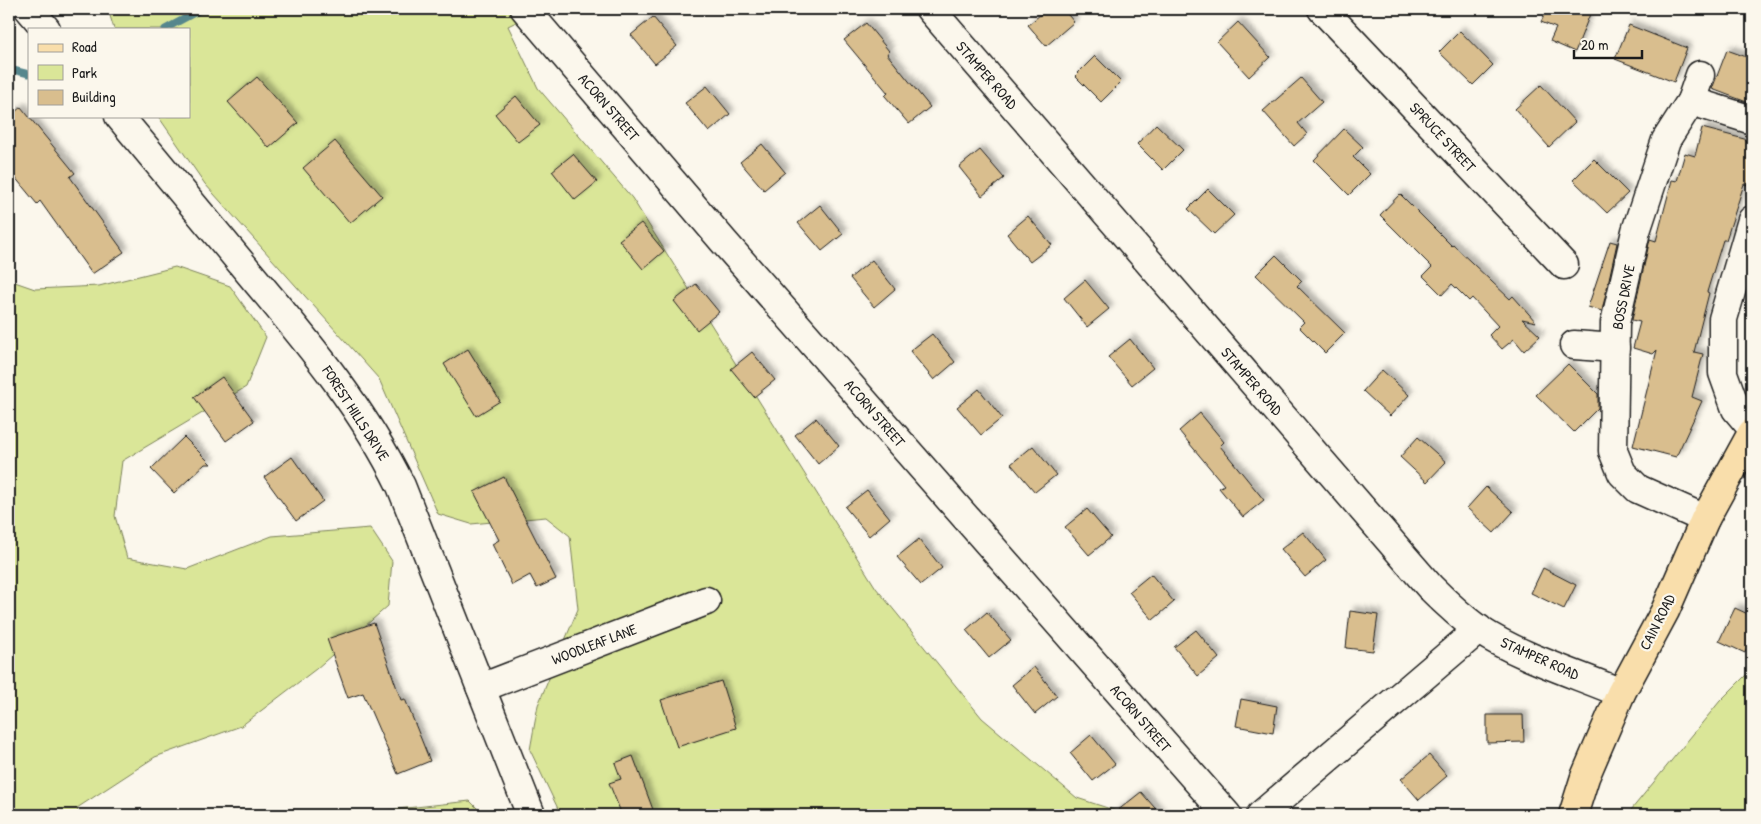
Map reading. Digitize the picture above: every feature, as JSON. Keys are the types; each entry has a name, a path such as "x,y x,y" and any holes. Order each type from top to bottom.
{"main road":[{"name":"CAIN ROAD","path":"1573,815 1585,777 1620,693 1665,611 1705,518 1752,433"}],"street":[{"path":"29,9 45,28"},
{"name":"ACORN STREET","path":"525,9 731,249 1227,815"},
{"name":"STAMPER ROAD","path":"930,9 1430,587 1452,608 1479,629 1507,645 1620,693"},
{"name":"SPRUCE STREET","path":"1322,9 1564,265"},
{"name":"BOSS DRIVE","path":"1700,75 1691,101 1666,140 1636,231 1615,323 1613,451 1622,473 1638,489 1705,518"},
{"path":"1691,101 1752,120"},
{"name":"FOREST HILLS DRIVE","path":"121,118 319,356 364,419 401,486 531,815"},
{"path":"1750,234 1723,318 1722,373 1736,409 1752,428"},
{"path":"1574,344 1614,348"},
{"name":"WOODLEAF LANE","path":"481,688 706,601"},
{"path":"1261,815 1479,629"}],"green space":[{"path":"108,9 543,9 508,26 538,88 632,198 876,588 982,718 1077,798 1129,815 561,815 530,750 538,705 578,609 570,536 546,517 471,524 438,514 379,379 205,184 159,118 190,118 190,28 114,28"},
{"path":"175,267 230,286 266,337 246,387 122,461 115,516 127,558 187,569 272,536 370,528 392,561 388,606 316,669 241,726 155,757 77,808 79,815 9,815 9,280 35,289 99,286"},
{"path":"1752,669 1752,815 1627,815 1720,701"},
{"path":"470,801 484,815 354,815 361,813"}],"building":[{"path":"1047,9 1063,9 1074,22 1046,46 1028,25"},
{"path":"1547,9 1592,9 1575,52 1550,41 1556,28 1541,22"},
{"path":"653,17 677,46 655,64 631,35"},
{"path":"1238,22 1270,57 1249,77 1217,42"},
{"path":"866,23 889,51 887,54 930,107 909,124 885,96 888,93 844,40"},
{"path":"1629,25 1687,48 1674,82 1615,59"},
{"path":"1460,31 1493,65 1473,85 1439,52"},
{"path":"1727,50 1752,59 1752,104 1712,89"},
{"path":"1095,56 1121,82 1101,102 1075,76"},
{"path":"257,77 298,123 269,148 228,102"},
{"path":"1301,78 1322,102 1298,123 1307,134 1294,146 1263,111"},
{"path":"1541,85 1575,122 1549,147 1515,109"},
{"path":"707,86 730,114 709,132 685,103"},
{"path":"516,96 540,125 518,142 495,114"},
{"path":"21,107 28,118 30,118 75,173 70,177 124,252 92,274 40,201 37,204 9,170 9,117"},
{"path":"1156,124 1183,150 1163,170 1137,144"},
{"path":"1702,128 1752,141 1752,172 1748,185 1744,184 1726,240 1723,240 1707,292 1709,293 1694,352 1703,354 1692,397 1702,401 1676,457 1633,446 1657,350 1653,354 1633,348 1640,322 1632,320 1650,239 1656,241 1672,180 1677,181 1685,153 1695,156"},
{"path":"1344,129 1363,147 1353,157 1370,174 1349,195 1314,160"},
{"path":"335,141 382,196 350,223 303,168"},
{"path":"762,144 785,172 764,190 740,162"},
{"path":"980,150 1004,178 982,196 959,167"},
{"path":"573,154 597,182 575,200 552,171"},
{"path":"1594,159 1628,193 1607,213 1573,180"},
{"path":"1208,189 1234,215 1214,234 1188,209"},
{"path":"1400,194 1452,246 1510,299 1513,296 1536,322 1522,319 1540,336 1524,351 1514,339 1502,349 1489,335 1498,326 1472,298 1469,301 1452,284 1442,295 1423,276 1432,267 1380,215"},
{"path":"820,205 843,234 822,251 798,223"},
{"path":"1028,216 1052,245 1030,262 1007,234"},
{"path":"641,223 664,251 643,269 619,240"},
{"path":"1610,241 1617,243 1602,311 1588,307"},
{"path":"1276,255 1302,281 1297,286 1345,333 1325,353 1299,327 1304,322 1256,275"},
{"path":"872,260 895,289 874,307 850,278"},
{"path":"1085,280 1109,309 1087,327 1064,298"},
{"path":"696,284 719,312 697,330 674,301"},
{"path":"932,334 955,362 934,380 910,351"},
{"path":"1130,339 1153,368 1132,385 1108,357"},
{"path":"468,349 500,401 476,416 444,364"},
{"path":"752,352 775,380 754,397 731,369"},
{"path":"1568,364 1598,394 1598,408 1574,432 1536,395"},
{"path":"1382,370 1409,395 1390,416 1363,391"},
{"path":"222,377 254,421 226,441 194,397"},
{"path":"979,389 1002,418 981,435 957,407"},
{"path":"1200,413 1224,442 1220,446 1264,500 1243,517 1219,488 1224,485 1179,431"},
{"path":"816,418 839,446 818,464 795,435"},
{"path":"184,437 211,464 205,464 174,493 151,469"},
{"path":"1418,437 1446,462 1427,482 1400,457"},
{"path":"1033,446 1056,475 1035,492 1011,464"},
{"path":"292,457 323,501 296,521 264,477"},
{"path":"504,477 556,579 537,588 530,575 512,585 492,544 499,540 474,492"},
{"path":"1486,487 1513,512 1494,533 1467,508"},
{"path":"867,490 890,518 869,536 845,507"},
{"path":"1087,509 1111,537 1089,555 1065,527"},
{"path":"1303,532 1326,560 1305,577 1281,549"},
{"path":"919,539 942,568 921,585 897,557"},
{"path":"1543,568 1576,585 1564,609 1531,593"},
{"path":"1151,574 1174,602 1153,620 1129,592"},
{"path":"1735,608 1752,616 1752,636 1745,653 1719,641"},
{"path":"1350,611 1378,615 1373,651 1346,648"},
{"path":"987,612 1011,640 989,658 966,630"},
{"path":"374,623 401,700 405,699 430,761 398,774 363,693 348,698 327,639"},
{"path":"1196,630 1219,658 1198,676 1174,647"},
{"path":"1034,667 1057,696 1035,714 1012,685"},
{"path":"721,681 736,728 677,747 661,700"},
{"path":"1241,699 1277,706 1273,733 1236,726"},
{"path":"1487,715 1523,715 1524,742 1487,743"},
{"path":"1091,735 1115,764 1093,781 1070,753"},
{"path":"1429,755 1447,776 1419,800 1401,779"},
{"path":"633,756 655,815 622,815 609,783 621,779 615,763"},
{"path":"1141,792 1161,815 1112,815"}],"waterway":[{"path":"167,28 202,9"},
{"path":"9,69 28,74"}]}
